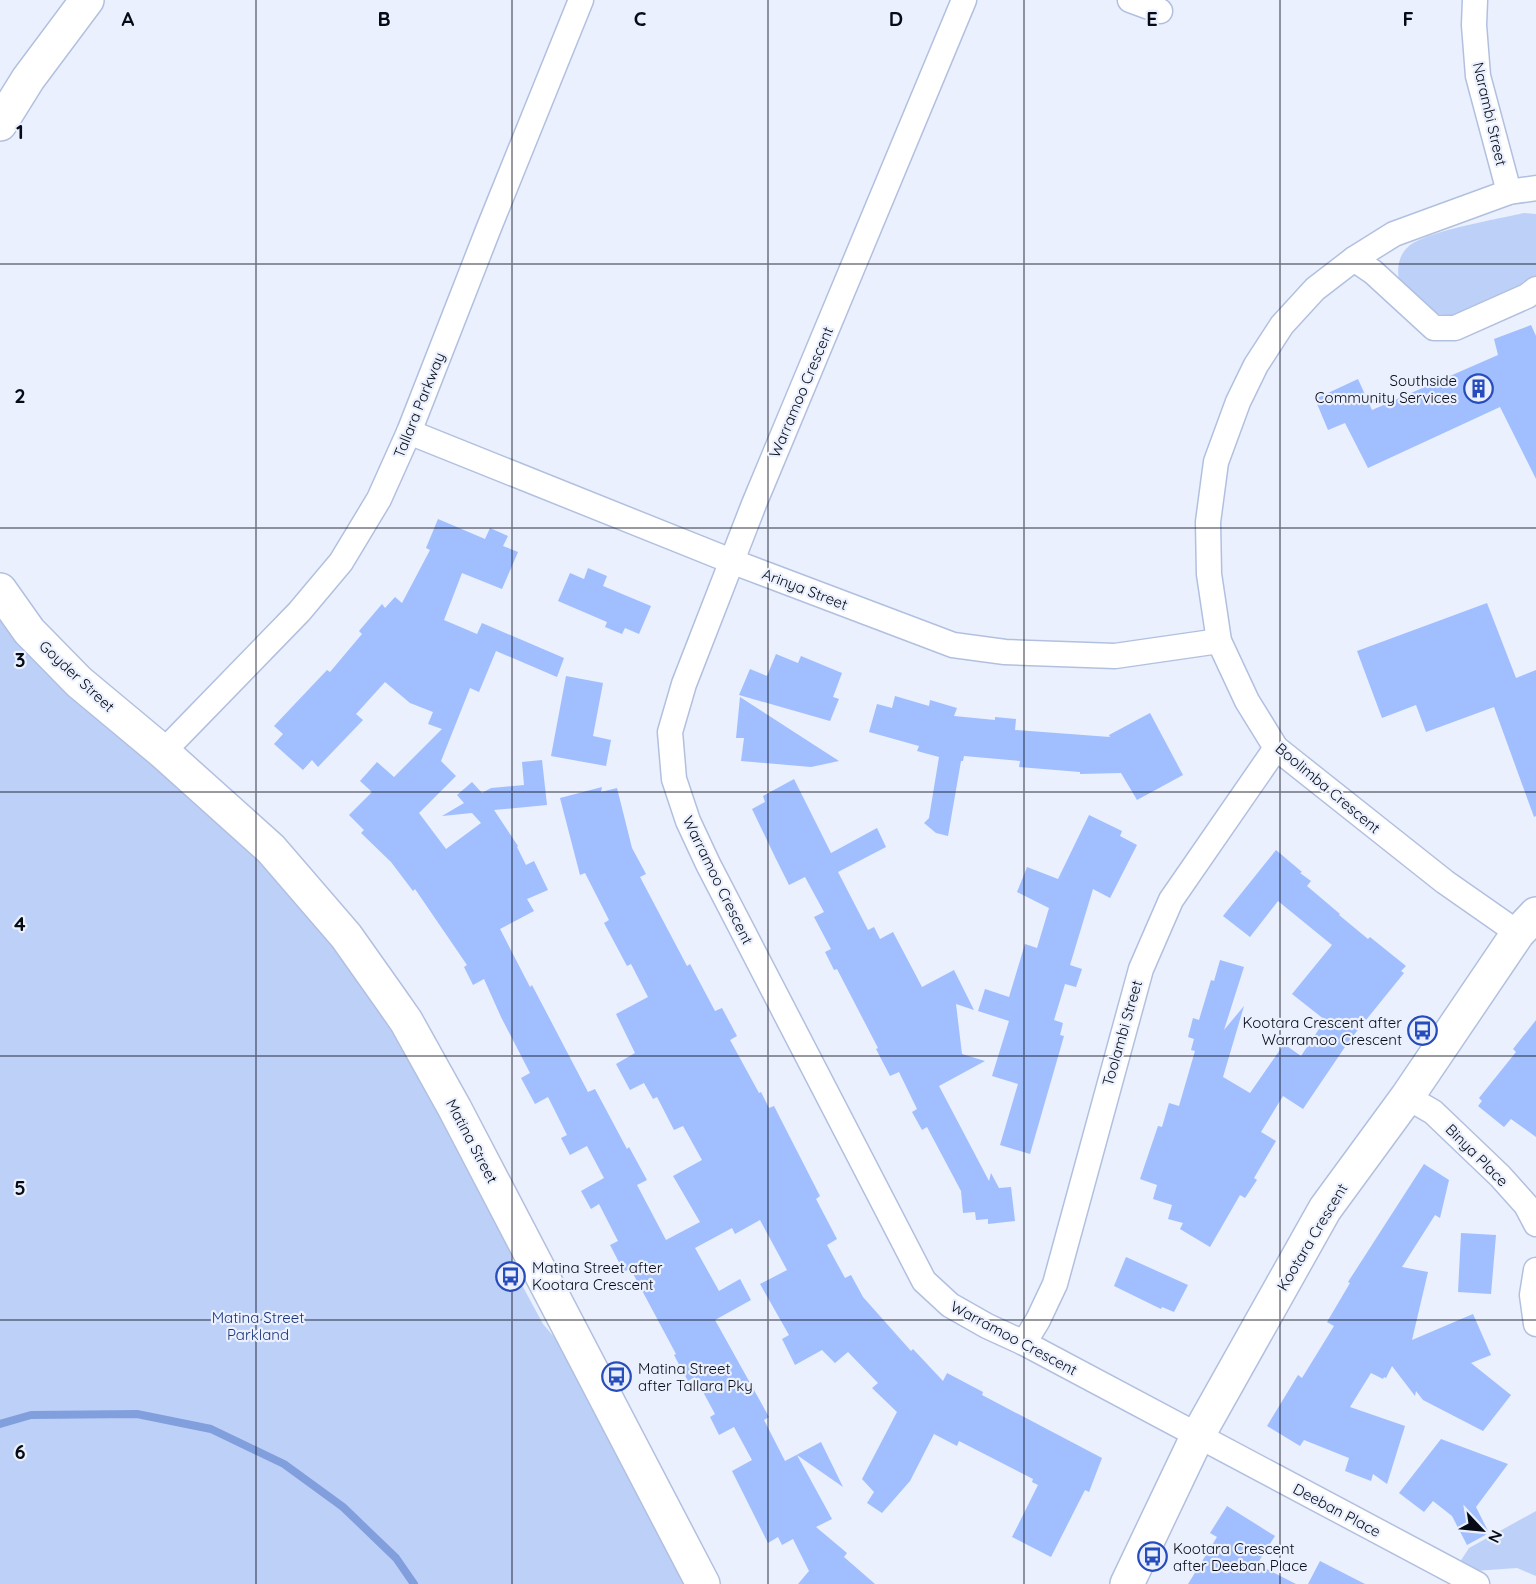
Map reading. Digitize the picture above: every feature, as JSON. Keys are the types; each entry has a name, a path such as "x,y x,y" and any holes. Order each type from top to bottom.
{"street":[{"path":"0,124 28,79 87,0"},
{"name":"Tallara Parkway","path":"163,752 299,612 341,562 379,499 409,432 505,186 581,0"},
{"name":"Warramoo Crescent","path":"964,0 732,561 684,684 670,732 674,778 688,820 708,864 924,1281 950,1305 1197,1437"},
{"path":"1130,0 1160,11"},
{"name":"Narambi Street","path":"1475,0 1474,25 1478,76 1509,192"},
{"name":"Boolimba Crescent","path":"1527,924 1445,882 1276,748 1247,701 1219,641 1209,574 1208,522 1216,462 1238,402 1256,365 1282,325 1315,289 1354,259 1394,234 1509,192 1536,188"},
{"path":"1354,259 1373,272 1434,327 1455,328 1527,296 1536,289"},
{"name":"Arinya Street","path":"409,432 732,561 952,645 1005,652 1115,656 1219,641"},
{"name":"Goyder Street","path":"0,590 29,631 79,682 163,752"},
{"name":"Toolambi Street","path":"1024,1343 1055,1284 1141,969 1171,900 1276,748"},
{"name":"Matina Street","path":"163,752 271,849 346,936 406,1021 455,1109 703,1584"},
{"name":"Kootara Crescent","path":"1127,1584 1197,1437 1325,1209 1527,924"},
{"name":"Binya Place","path":"1407,1096 1433,1112 1500,1176 1526,1205 1536,1224"},
{"path":"1536,1270 1532,1295 1536,1324"},
{"name":"Deeban Place","path":"1197,1437 1477,1584"}],"green space":[{"path":"1524,213 1536,214 1536,281 1453,316 1436,314 1399,281 1400,259 1408,247 1417,241 1446,231"},
{"name":"Matina Street Parkland","path":"0,605 300,900 378,1005 419,1076 507,1242 516,1274 543,1324 560,1344 689,1584 0,1584"},
{"path":"1536,1511 1536,1576 1517,1568 1474,1571 1458,1565 1469,1548"}],"building":[{"name":"Southside Community Services","path":"1531,325 1536,336 1536,479 1500,407 1368,468 1345,423 1328,430 1315,399 1358,379 1372,410 1498,355 1494,339"},
{"path":"438,519 485,539 490,528 508,536 503,546 518,552 502,589 462,573 444,620 477,634 482,623 564,658 557,677 496,651 479,692 470,688 441,761 456,776 419,813 446,849 481,823 472,813 442,816 464,803 457,795 472,782 482,793 491,788 524,785 522,762 542,760 547,805 494,810 518,846 526,865 534,861 548,890 527,899 534,911 500,929 588,1092 595,1089 627,1149 629,1147 647,1180 637,1185 666,1240 700,1222 673,1176 702,1160 683,1126 674,1130 657,1097 653,1099 644,1083 630,1090 616,1064 635,1053 616,1014 648,997 631,964 627,966 604,923 609,920 585,873 580,875 560,798 602,787 601,792 617,788 632,848 646,874 640,877 687,966 690,964 715,1011 722,1008 737,1036 730,1040 769,1108 774,1106 820,1196 816,1199 837,1239 827,1245 845,1278 851,1275 863,1297 911,1351 913,1349 943,1381 947,1373 983,1392 982,1395 1102,1458 1089,1492 1085,1490 1051,1557 1012,1537 1038,1485 1032,1482 1033,1479 959,1441 957,1446 934,1434 910,1481 882,1513 867,1503 874,1492 862,1479 897,1412 872,1388 878,1383 848,1352 835,1363 822,1350 795,1365 782,1339 789,1335 760,1284 787,1270 760,1220 735,1234 732,1228 695,1248 719,1291 740,1279 751,1300 715,1320 769,1417 764,1420 785,1461 821,1442 843,1487 797,1455 832,1519 816,1527 847,1553 844,1557 875,1584 798,1584 809,1571 793,1539 782,1545 778,1537 768,1543 732,1471 752,1460 734,1427 719,1435 710,1417 715,1414 695,1377 688,1381 630,1268 624,1272 610,1245 618,1241 599,1204 591,1209 581,1191 604,1178 587,1146 570,1155 561,1138 567,1135 548,1097 535,1104 521,1078 530,1073 484,979 473,985 464,967 467,965 415,889 413,891 391,862 361,833 364,830 349,815 372,792 360,781 377,762 394,777 442,729 428,724 433,712 410,703 385,682 356,714 363,720 318,767 312,760 303,770 274,744 283,734 274,726 327,670 330,672 362,634 359,631 382,604 385,608 395,597 402,603 430,550 426,548"},
{"path":"588,568 607,576 603,586 651,606 639,634 625,628 622,634 605,627 607,622 558,601 570,573 584,579"},
{"path":"1487,603 1516,678 1536,670 1536,816 1534,817 1494,707 1426,732 1416,705 1382,718 1357,651"},
{"path":"776,654 798,663 801,656 842,673 833,697 839,699 830,721 739,695 750,669 767,676"},
{"path":"566,676 603,683 593,736 611,740 606,766 551,756"},
{"path":"895,696 929,706 930,700 957,708 954,716 995,720 995,717 1016,719 1015,730 1110,737 1109,735 1150,713 1183,775 1137,800 1121,773 1080,774 1080,772 1019,767 1020,761 964,756 961,761 948,836 936,833 924,823 929,818 939,757 917,751 919,746 869,732 877,704 892,708"},
{"path":"740,697 839,761 811,767 741,761 744,738 736,738"},
{"path":"794,779 831,853 877,828 886,847 838,872 868,930 874,927 880,939 893,932 922,987 954,970 974,1010 956,1004 962,1054 985,1061 939,1086 989,1181 991,1173 999,1188 1011,1187 1015,1221 988,1224 988,1219 976,1220 975,1212 963,1213 961,1191 927,1127 922,1130 912,1112 917,1109 899,1072 890,1076 837,969 834,970 825,952 831,949 814,917 824,912 805,877 789,885 752,809 765,802 763,796"},
{"path":"1089,815 1122,831 1120,836 1137,845 1110,898 1093,889 1070,965 1082,969 1076,987 1065,984 1054,1020 1063,1023 1060,1035 1064,1036 1030,1154 1000,1145 1018,1084 992,1076 1009,1021 978,1011 985,989 1009,997 1025,944 1037,948 1049,908 1017,892 1027,867 1058,879"},
{"path":"1276,850 1311,881 1307,886 1339,915 1406,966 1401,971 1404,973 1349,1041 1303,1109 1283,1096 1261,1132 1276,1141 1254,1178 1257,1180 1245,1198 1240,1195 1210,1247 1180,1229 1183,1223 1168,1219 1172,1205 1153,1199 1157,1185 1140,1179 1158,1126 1162,1127 1169,1103 1179,1106 1195,1051 1191,1050 1194,1039 1188,1037 1193,1018 1199,1020 1211,980 1214,981 1220,960 1244,967 1224,1030 1244,1006 1223,1077 1250,1093 1284,1044 1301,1056 1325,1020 1292,994 1332,945 1278,901 1250,937 1223,916"},
{"path":"1536,1020 1536,1137 1511,1119 1504,1127 1478,1106 1482,1101 1479,1098 1516,1052 1513,1049"},
{"path":"1424,1164 1449,1180 1440,1218 1435,1215 1402,1267 1428,1272 1412,1340 1473,1314 1491,1355 1471,1363 1511,1395 1483,1431 1423,1400 1416,1391 1415,1396 1392,1366 1386,1378 1383,1379 1371,1373 1350,1407 1405,1426 1387,1484 1373,1474 1371,1481 1345,1471 1349,1458 1304,1440 1300,1446 1267,1426 1298,1375 1302,1378 1334,1326 1327,1322 1350,1283 1348,1282"},
{"path":"1461,1233 1496,1235 1491,1294 1458,1292"},
{"path":"1126,1257 1188,1285 1174,1312 1162,1307 1161,1309 1114,1286"},
{"path":"1441,1439 1508,1464 1476,1507 1489,1533 1467,1545 1452,1516 1433,1501 1424,1512 1399,1493"},
{"path":"1227,1506 1275,1536 1257,1564 1296,1584 1188,1584 1217,1537 1210,1533"},
{"path":"1320,1561 1365,1584 1308,1584"}],"waterway":[{"path":"0,1424 31,1415 137,1414 211,1429 284,1464 343,1507 396,1558 414,1584"}],"place":[{"name":"Southside Community Services","path":"1478,389"},
{"name":"Kootara Crescent after Warramoo Crescent","path":"1423,1031"},
{"name":"Matina Street after Kootara Crescent","path":"511,1276"},
{"name":"Matina Street after Tallara Pky","path":"617,1377"},
{"name":"Kootara Crescent after Deeban Place","path":"1152,1557"}]}
